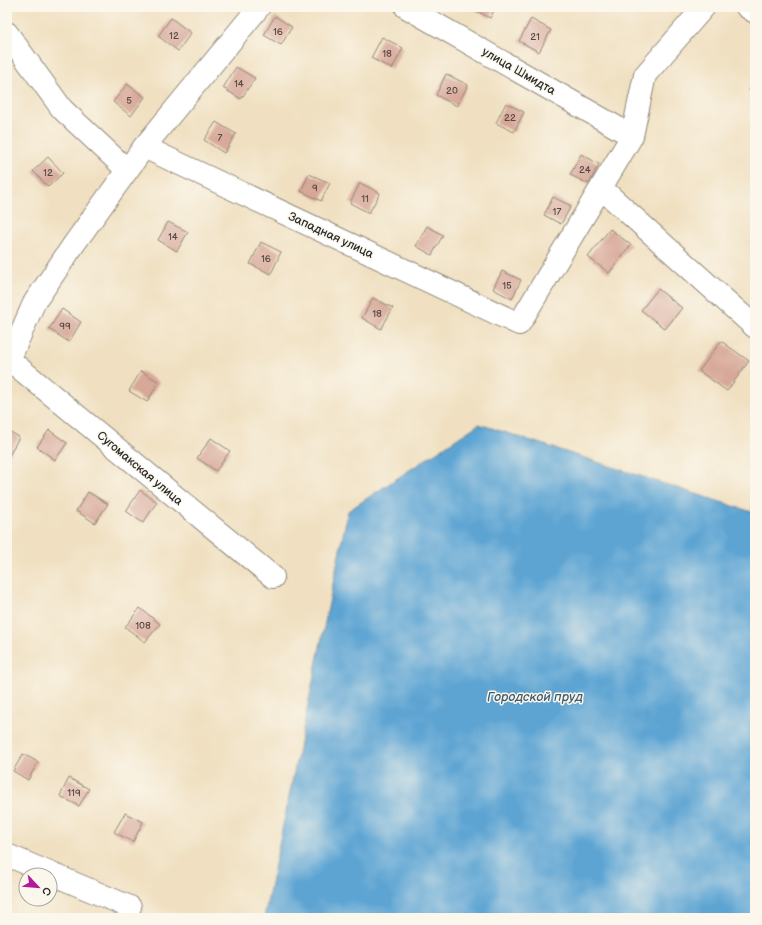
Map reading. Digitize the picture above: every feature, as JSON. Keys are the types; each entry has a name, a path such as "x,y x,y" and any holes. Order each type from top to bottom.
{"street":[{"path":"8,361 34,303 127,170 144,147 259,7"},
{"name":"улица Шмидта","path":"406,7 632,136"},
{"path":"704,7 644,75 632,136 601,188 755,327"},
{"path":"747,7 755,12"},
{"path":"7,33 62,109 127,170"},
{"name":"Западная улица","path":"144,147 519,324 601,188"},
{"name":"Сугомакская улица","path":"8,361 273,577"},
{"path":"7,855 130,907"}],"water":[{"name":"Городской пруд","path":"479,424 755,513 755,918 264,918 348,511"}],"building":[{"path":"469,7 496,7 490,18"},
{"path":"275,16 292,27 281,45 264,35"},
{"path":"171,18 191,33 178,51 158,36"},
{"path":"531,19 551,30 539,52 519,41"},
{"path":"382,37 403,48 392,69 371,58"},
{"path":"236,67 255,78 241,99 223,88"},
{"path":"446,74 468,85 457,106 436,95"},
{"path":"755,81 755,94 749,90"},
{"path":"127,84 145,97 131,116 113,102"},
{"path":"506,103 524,112 514,132 496,123"},
{"path":"216,122 236,134 224,153 204,140"},
{"path":"581,154 599,164 589,184 570,175"},
{"path":"48,157 63,173 48,187 33,171"},
{"path":"309,174 330,183 321,201 301,191"},
{"path":"360,183 380,193 369,213 350,203"},
{"path":"553,197 571,206 561,224 544,215"},
{"path":"168,222 188,232 177,251 158,240"},
{"path":"427,226 443,235 432,255 416,246"},
{"path":"610,229 631,245 609,273 588,257"},
{"path":"261,242 281,252 271,274 250,264"},
{"path":"502,271 521,280 512,299 493,289"},
{"path":"658,289 682,308 665,329 641,310"},
{"path":"373,298 393,308 381,329 362,318"},
{"path":"62,309 81,322 69,342 49,329"},
{"path":"721,341 749,361 727,391 699,371"},
{"path":"141,371 159,382 147,402 129,391"},
{"path":"7,430 19,437 9,456 7,455"},
{"path":"49,430 67,443 55,460 37,447"},
{"path":"211,438 230,451 216,471 197,458"},
{"path":"140,490 157,502 143,523 126,511"},
{"path":"88,492 108,504 95,523 76,511"},
{"path":"140,608 160,624 145,642 125,627"},
{"path":"23,754 38,762 28,780 13,771"},
{"path":"69,778 89,789 79,806 60,796"},
{"path":"125,813 143,822 133,842 114,832"}]}
